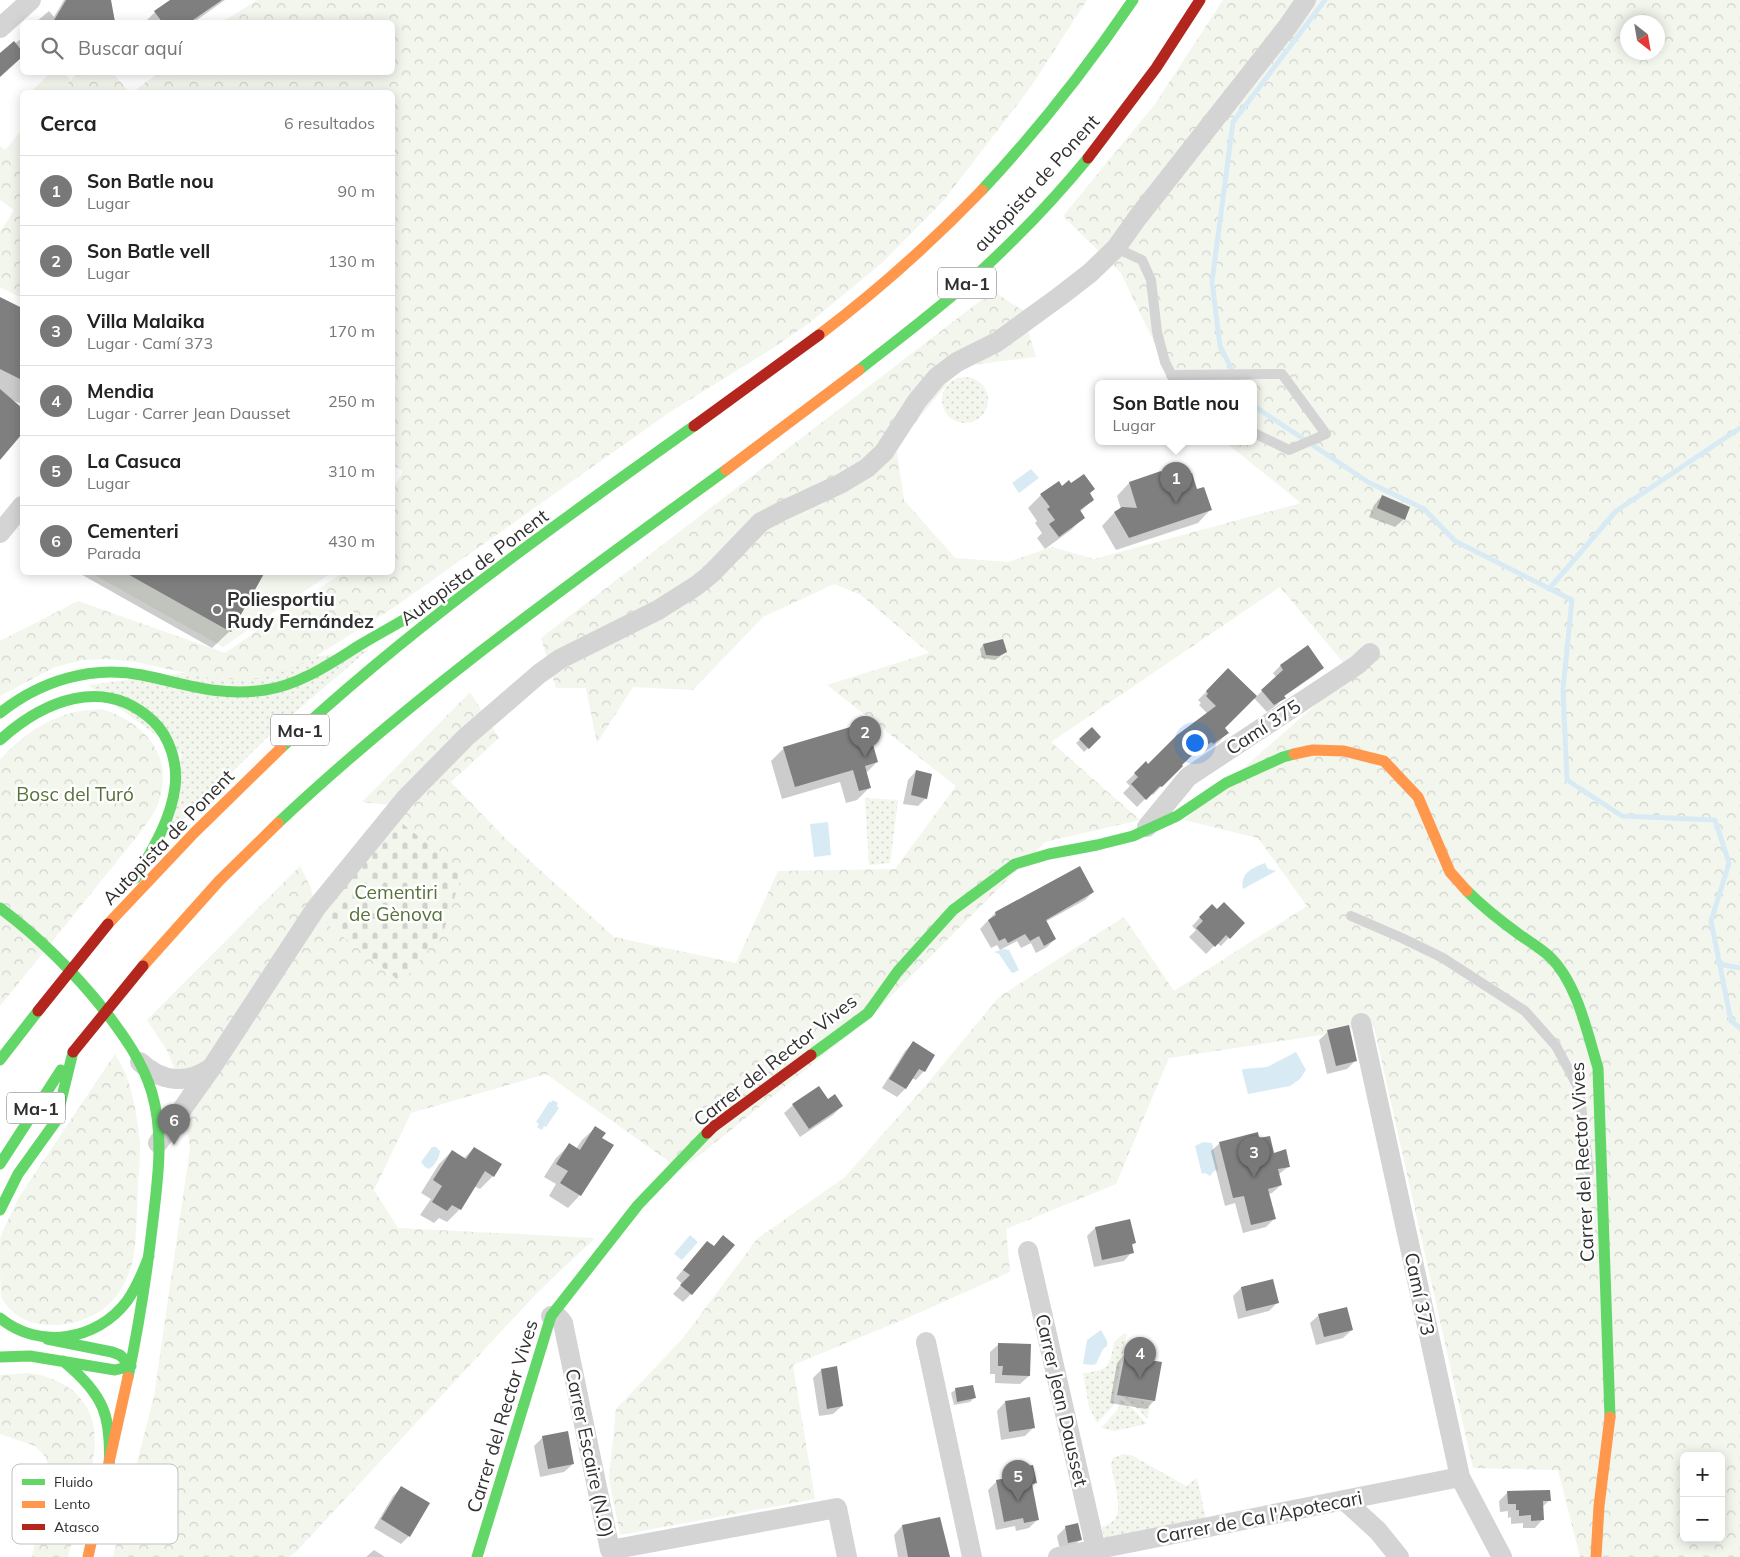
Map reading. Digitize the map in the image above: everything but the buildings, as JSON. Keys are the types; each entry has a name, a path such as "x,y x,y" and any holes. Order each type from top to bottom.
{"main road":[{"name":"autopista de Ponent","path":"750,386 874,291 938,235 969,204 1036,133 1066,96 1133,0"},
{"name":"autopista de Ponent","path":"73,1052 187,914 243,856 300,802 472,658 608,555 817,403 921,322 966,284 999,253 1092,152 1174,42 1200,0"},
{"name":"Autopista de Ponent","path":"108,924 196,830 290,739 375,665 512,558 750,386"},
{"path":"0,713 20,698 35,691 63,679 86,674 136,674 193,688 220,692 245,692 274,688 317,670 512,558"},
{"path":"0,740 14,727 36,712 62,701 87,696 108,697 134,705 161,730 173,758 175,778 173,799 161,832 108,924"},
{"name":"Carrer del Rector Vives","path":"477,1557 551,1316 638,1205 712,1127 868,1012 898,970 954,910 1015,864 1049,854 1124,838 1144,831 1177,816 1226,783 1283,757 1313,750 1344,751 1384,762 1418,797 1450,872 1476,900 1510,928 1549,956 1566,978 1582,1015 1598,1068 1610,1422 1596,1557"},
{"path":"0,908 45,943 115,1024 139,1062 154,1098 158,1143 157,1184 149,1256 131,1366 110,1464"},
{"name":"Ma-1","path":"0,1060 108,924"},
{"path":"0,1210 18,1174 56,1121 73,1052"},
{"name":"Ma-1","path":"0,1164 73,1052"},
{"path":"47,1339 68,1337 88,1332 115,1315 137,1286 149,1256"},
{"path":"0,1318 24,1333 112,1352 120,1355 131,1366"},
{"path":"0,1357 27,1355 115,1370 124,1370 131,1366"},
{"path":"63,1361 85,1380 96,1393 103,1407 111,1440 109,1464"},
{"path":"88,1557 91,1544"}],"street":[{"path":"0,28 31,0"},
{"path":"158,1143 212,1066 316,908 405,799 466,737 539,674 560,659 658,610 696,586 711,574 761,522 840,484 868,468 884,452 917,400 946,369 985,349 1022,325 1082,279 1116,248 1138,217 1288,26 1306,0"},
{"path":"0,533 20,508"},
{"name":"Camí 375","path":"1144,831 1188,777 1357,665 1370,653"},
{"name":"Camí 373","path":"1361,1023 1460,1477 1502,1557"},
{"path":"139,1062 152,1073 175,1079 193,1077 203,1073 212,1066"},
{"name":"Carrer Jean Dausset","path":"1028,1251 1096,1550"},
{"name":"Carrer Escaire (N.O)","path":"551,1316 559,1318 564,1323 610,1550 837,1508 847,1557"},
{"path":"926,1342 972,1557"},
{"name":"Carrer de Ca l'Apotecari","path":"1058,1557 1460,1477"},
{"path":"1344,1500 1378,1531 1399,1557"}],"lane":[{"path":"1116,248 1142,260 1151,280 1157,332 1165,362 1173,380 1282,374 1326,434 1289,450 1257,434"},
{"path":"1351,916 1443,958 1525,1012 1556,1046 1579,1090 1590,1178 1602,1196"}],"green space":[{"path":"257,0 1087,0 1030,88 944,200 883,262 808,324 670,412 393,608 310,660 271,676 249,680 209,678 136,662 108,659 83,660 55,667 0,696 0,641 78,601 225,653 339,575 395,575 395,485 403,471 395,467 395,90 136,90 155,75 395,75 395,20 225,20"},
{"path":"1223,0 1740,0 1740,1557 1580,1557 1558,1470 1473,1468 1374,1027 1169,1058 1116,1184 1006,1229 1010,1272 905,1319 793,1365 815,1499 620,1535 609,1478 616,1409 683,1338 757,1239 845,1177 927,1084 999,997 1124,917 1174,991 1307,906 1258,838 1184,820 1352,673 1280,587 1051,742 1140,820 1045,842 866,1021 681,1170 546,1074 411,1113 374,1190 398,1228 595,1238 538,1292 294,1554 288,1557 113,1557 116,1544 178,1544 178,1464 137,1464 154,1396 190,1148 181,1088 168,1052 147,1020 300,866 311,888 317,916 402,983 395,818 389,805 362,802 470,692 499,738 451,782 506,839 614,937 736,963 778,871 895,869 956,786 827,685 929,653 861,595 834,584 763,617 693,690 633,687 597,743 586,688 556,688 541,638 993,291 1022,310 1036,357 962,366 896,446 904,500 955,558 1008,562 1052,547 1094,559 1301,503 1229,445 1257,445 1257,380 1172,380 1121,273 1063,216 1155,104"},
{"path":"48,75 66,75 71,80 61,90 33,90"},
{"path":"76,75 115,75 127,90 61,90"},
{"path":"20,132 20,161 5,150"},
{"path":"0,146 20,161 20,297 0,287 0,232 14,210 0,200"},
{"path":"960,377 970,377 984,387 988,400 984,413 978,419 970,423 960,423 946,413 942,405 942,395 952,381"},
{"name":"Poliesportiu Rudy Fernández","path":"95,575 328,575 223,647"},
{"path":"368,650 280,725 169,834 182,754 88,685"},
{"name":"Bosc del Turó","path":"102,709 132,723 153,744 163,771 158,804 139,834 0,1006 0,760 23,738 51,720 75,712"},
{"path":"865,798 898,800 890,863 869,865"},
{"name":"Cementiri de Gènova","path":"395,818 463,871 444,930 402,983 317,916"},
{"path":"115,1054 129,1082 140,1146 136,1232 132,1265 120,1292 102,1310 87,1318 71,1323 38,1324 23,1319 10,1309 1,1296 0,1240 19,1197"},
{"path":"1127,1333 1114,1396 1114,1405 1097,1423 1089,1407 1083,1373 1099,1370 1107,1366 1114,1342"},
{"path":"29,1373 44,1376 58,1381 80,1398 87,1408 95,1436 92,1464 48,1464 46,1457 35,1446 0,1434 0,1375"},
{"path":"1121,1396 1151,1402 1147,1419 1139,1410"},
{"path":"1120,1399 1147,1424 1114,1431 1101,1428 1118,1409"},
{"path":"1123,1454 1131,1455 1186,1486 1197,1478 1206,1519 1104,1539 1102,1527 1115,1519 1118,1510 1111,1464 1113,1458"},
{"path":"35,1544 71,1544 68,1557 32,1557"}],"shaded area":[{"path":"1031,469 1039,478 1019,493 1012,483"},
{"path":"828,822 831,855 814,857 810,824"},
{"path":"1265,863 1268,869 1276,871 1243,889 1245,875 1252,869"},
{"path":"1004,949 1009,950 1019,970 1011,972 999,954 994,952"},
{"path":"1296,1052 1306,1070 1300,1079 1290,1086 1248,1094 1243,1069 1267,1067"},
{"path":"553,1100 558,1103 557,1106 559,1108 542,1130 537,1127 539,1124 536,1122 549,1102"},
{"path":"1203,1142 1212,1143 1218,1170 1214,1171 1210,1176 1205,1173 1202,1174 1195,1146"},
{"path":"432,1147 436,1147 440,1151 436,1162 429,1169 421,1162"},
{"path":"690,1235 698,1242 682,1260 674,1254"},
{"path":"1101,1330 1107,1341 1107,1346 1103,1349 1096,1364 1083,1364 1087,1340"}],"waterway":[{"path":"1237,380 1220,346 1212,282 1233,122 1325,0"},
{"path":"1257,408 1368,482 1424,509 1455,541 1572,600 1563,689 1567,780 1622,816 1715,820 1729,863 1711,921 1731,1021 1740,1028"},
{"path":"1549,589 1616,511 1740,428"},
{"path":"1719,964 1740,968"}],"traffic: fast":[{"path":"982,190 1023,145 1061,98 1133,0"},
{"path":"859,370 938,308 983,269 1038,215 1088,158"},
{"path":"281,748 430,620 588,502 694,426"},
{"path":"278,823 331,775 440,684 553,597 726,470"},
{"path":"0,713 15,702 49,684 85,674 104,672 142,675 217,691 248,692 278,687 315,672 426,607"},
{"path":"0,740 35,714 54,705 74,699 94,697 114,699 134,707 159,727 172,751 176,778 175,787 165,823 136,878"},
{"path":"811,1055 868,1013 898,971 953,910 1015,864 1049,854 1133,836 1177,816 1226,783 1283,757 1294,754"},
{"path":"1467,891 1500,920 1546,953 1559,967 1567,979 1580,1008 1598,1068 1610,1417"},
{"path":"0,908 43,943 69,969 112,1020 144,1071 152,1093 158,1124 158,1172 145,1279 128,1377"},
{"path":"0,1060 38,1011"},
{"path":"0,1210 18,1174 56,1121 73,1052"},
{"path":"0,1164 61,1070"},
{"path":"477,1557 551,1316 638,1205 707,1133"},
{"path":"0,1318 15,1328 49,1337 67,1336 84,1332 100,1325 115,1315 127,1301 137,1285 149,1256"},
{"path":"0,1357 30,1356 115,1370 131,1366 120,1355 112,1352 47,1339"},
{"path":"63,1361 88,1385 103,1408 109,1436 109,1464"}],"traffic: slow":[{"path":"819,335 903,266 982,190"},
{"path":"726,470 859,370"},
{"path":"108,924 194,833 281,748"},
{"path":"1294,754 1313,750 1344,751 1384,761 1418,797 1450,872 1467,891"},
{"path":"143,966 219,881 278,823"},
{"path":"109,1464 128,1377"},
{"path":"1596,1557 1599,1506 1610,1417"},
{"path":"88,1557 91,1544"}],"traffic: jam":[{"path":"1088,158 1156,68 1200,0"},
{"path":"694,426 819,335"},
{"path":"38,1011 108,924"},
{"path":"73,1052 143,966"},
{"path":"707,1133 811,1055"}],"place":[{"name":"Son Batle nou","path":"1176,503"},
{"name":"Poliesportiu Rudy Fernández","path":"217,610"},
{"name":"Son Batle vell","path":"865,757"},
{"name":"Cementeri","path":"174,1145"},
{"name":"Villa Malaika","path":"1254,1177"},
{"name":"Mendia","path":"1140,1378"},
{"name":"La Casuca","path":"1018,1501"}]}
